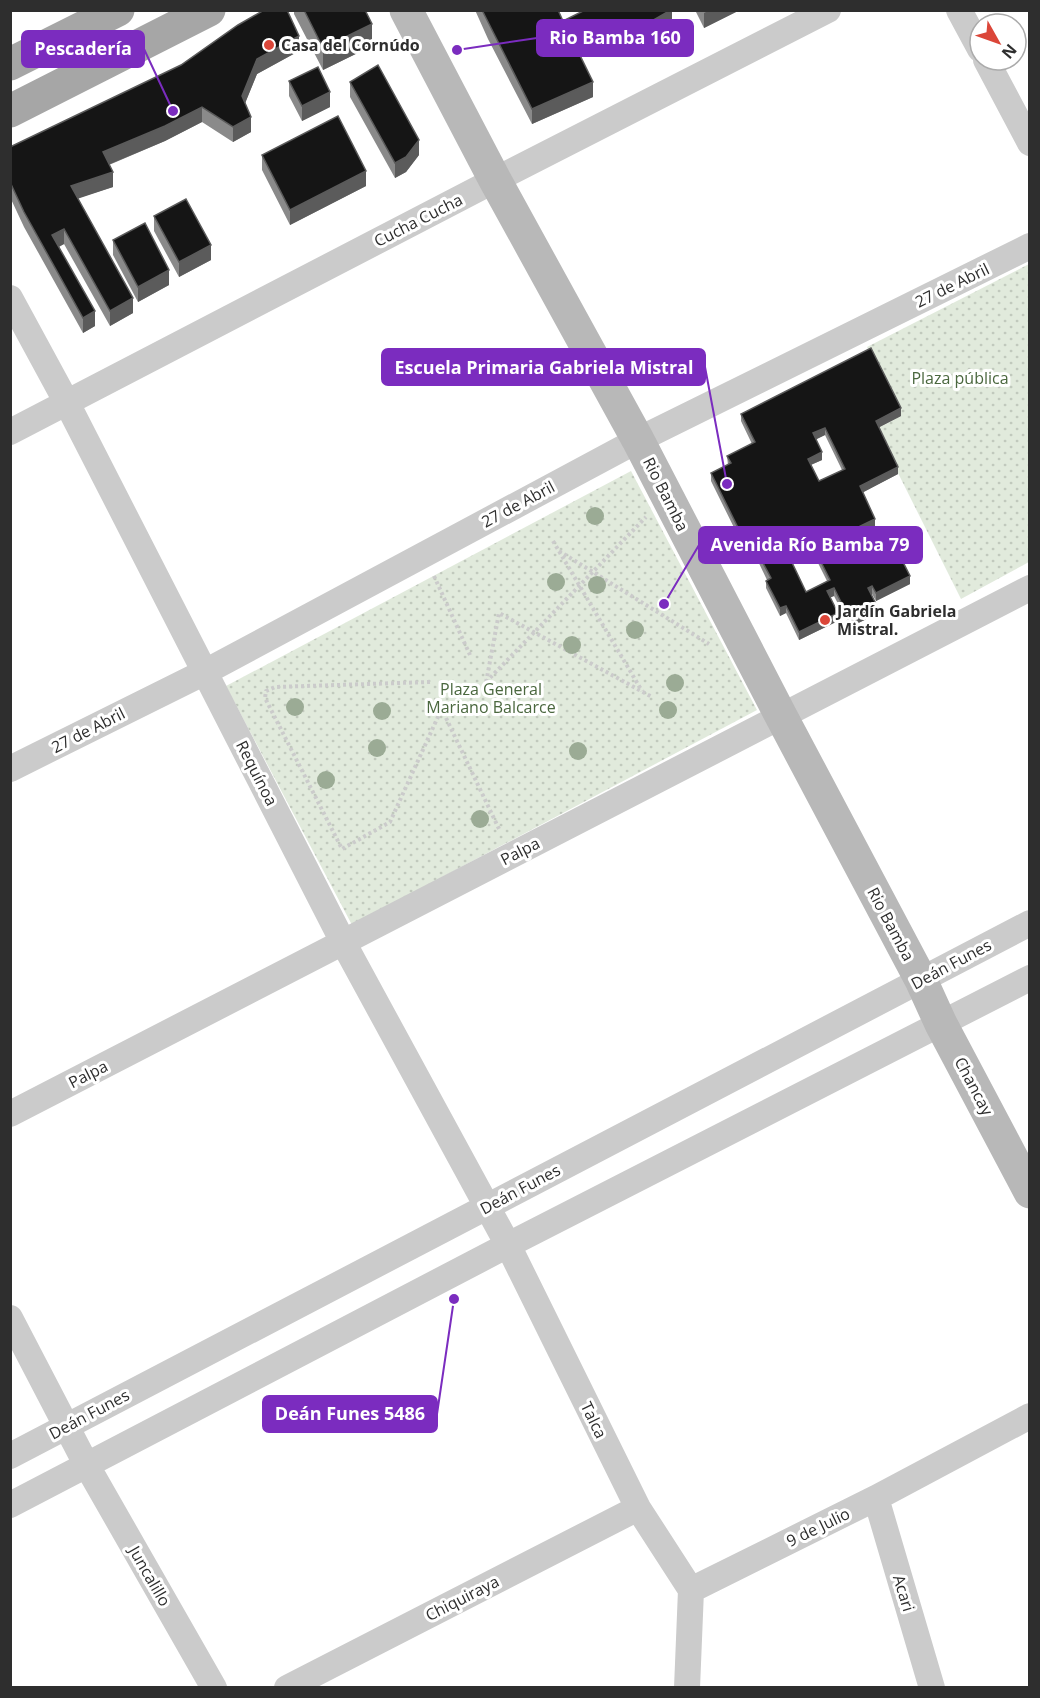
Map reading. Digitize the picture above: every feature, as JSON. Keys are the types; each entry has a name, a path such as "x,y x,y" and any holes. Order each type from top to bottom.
{"main road":[{"path":"10,64 118,10"},
{"path":"10,111 209,10"},
{"name":"Rio Bamba","path":"406,10 495,180 638,440 921,980"},
{"name":"Chancay","path":"921,980 1029,1192"}],"street":[{"name":"Cucha Cucha","path":"10,432 828,10"},
{"path":"959,10 968,27"},
{"path":"992,72 1029,143"},
{"name":"27 de Abril","path":"10,769 205,672 638,440 1029,246"},
{"name":"Requínoa","path":"10,298 67,403 344,942 508,1245"},
{"name":"Palpa","path":"10,1114 1029,588"},
{"name":"Deán Funes","path":"10,1456 1029,923"},
{"path":"10,1505 508,1245 1029,978"},
{"name":"Talca","path":"508,1245 638,1508 691,1590"},
{"name":"Juncalillo","path":"10,1318 86,1464 214,1688"},
{"name":"9 de Julio","path":"691,1590 876,1498 1029,1416"},
{"name":"Acari","path":"876,1498 932,1688"},
{"name":"Chiquiraya","path":"287,1688 638,1508"},
{"path":"687,1688 691,1590"}],"path":[{"path":"486,682 667,496"},
{"path":"553,542 642,691"},
{"path":"559,551 710,645"},
{"path":"424,554 470,655"},
{"path":"485,688 499,613 652,697"},
{"path":"430,682 274,687 266,691 265,698 342,849 390,822 442,708"},
{"path":"446,718 512,856"}],"green space":[{"name":"Plaza pública","path":"1029,264 1029,562 961,599 876,429 901,416 867,347"},
{"name":"Plaza General Mariano Balcarce","path":"631,471 757,710 352,925 226,686"}],"building":[{"path":"264,10 287,10 299,36 257,59 242,96 251,117 233,127 202,107 165,126 103,152 113,172 71,186 133,298 110,311 64,229 52,235 95,311 83,318 24,212 10,182 10,147 181,65 238,25"},
{"path":"304,10 365,10 372,24 323,48"},
{"path":"482,10 558,10 563,21 585,10 671,10 617,41 606,34 573,41 593,82 532,109"},
{"path":"378,65 419,140 406,157 395,163 350,82"},
{"path":"318,67 330,92 302,106 289,81"},
{"path":"338,116 366,171 290,210 262,155"},
{"path":"186,199 211,245 179,262 154,216"},
{"path":"145,223 169,270 138,287 113,240"},
{"path":"871,348 901,408 876,421 898,467 860,486 875,519 852,530 864,554 892,540 910,576 876,593 872,586 868,588 877,606 850,620 834,588 827,591 838,613 799,632 786,606 780,608 766,581 771,578 756,550 750,552 711,473 731,463 727,456 755,442 741,414","holes":["825,428 845,469 819,481 808,459 822,452 813,433","810,540 830,580 806,592 787,552"]}],"place":[{"name":"Casa del Cornúdo","path":"269,45"},
{"name":"Rio Bamba 160","path":"457,50"},
{"name":"Pescadería","path":"173,111"},
{"name":"Escuela Primaria Gabriela Mistral","path":"727,484"},
{"name":"Avenida Río Bamba 79","path":"664,604"},
{"name":"Jardín Gabriela Mistral.","path":"825,620"},
{"name":"Deán Funes 5486","path":"454,1299"}]}
